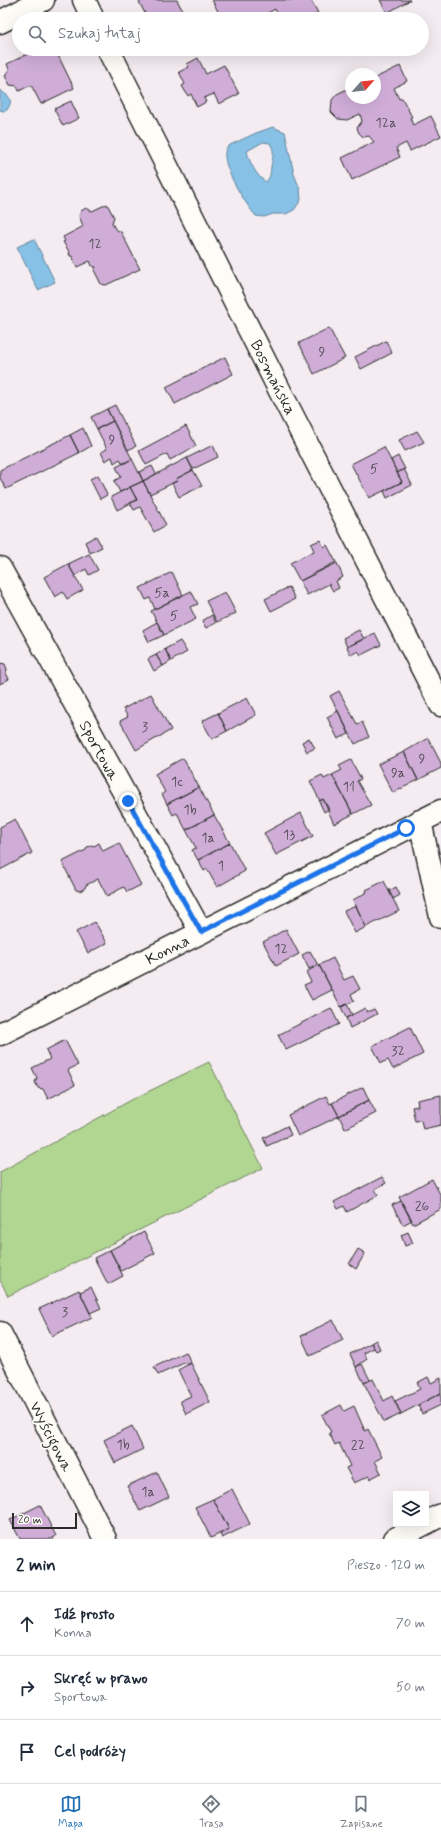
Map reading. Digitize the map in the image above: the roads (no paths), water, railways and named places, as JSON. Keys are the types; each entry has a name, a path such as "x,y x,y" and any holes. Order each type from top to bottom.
{"street":[{"path":"20,12 43,0"},
{"path":"84,0 90,12"},
{"path":"0,22 12,16"},
{"name":"Bosmańska","path":"112,56 282,395 441,705"},
{"name":"Sportowa","path":"0,568 201,932"},
{"name":"Konna","path":"0,1034 441,810"},
{"path":"420,821 441,917"},
{"name":"Wyścigowa","path":"0,1333 104,1539"},
{"path":"429,1521 441,1515"},
{"path":"394,1539 417,1527"}],"water":[{"path":"0,90 10,98 7,110 3,111 0,110"},
{"path":"273,127 285,132 294,174 300,189 301,200 294,210 286,214 273,214 264,217 256,216 239,192 229,171 225,160 225,152 228,146","holes":["263,142 270,143 273,150 273,155 270,175 266,182 254,169 247,151"]},
{"path":"34,239 55,282 38,290 17,247"}]}
